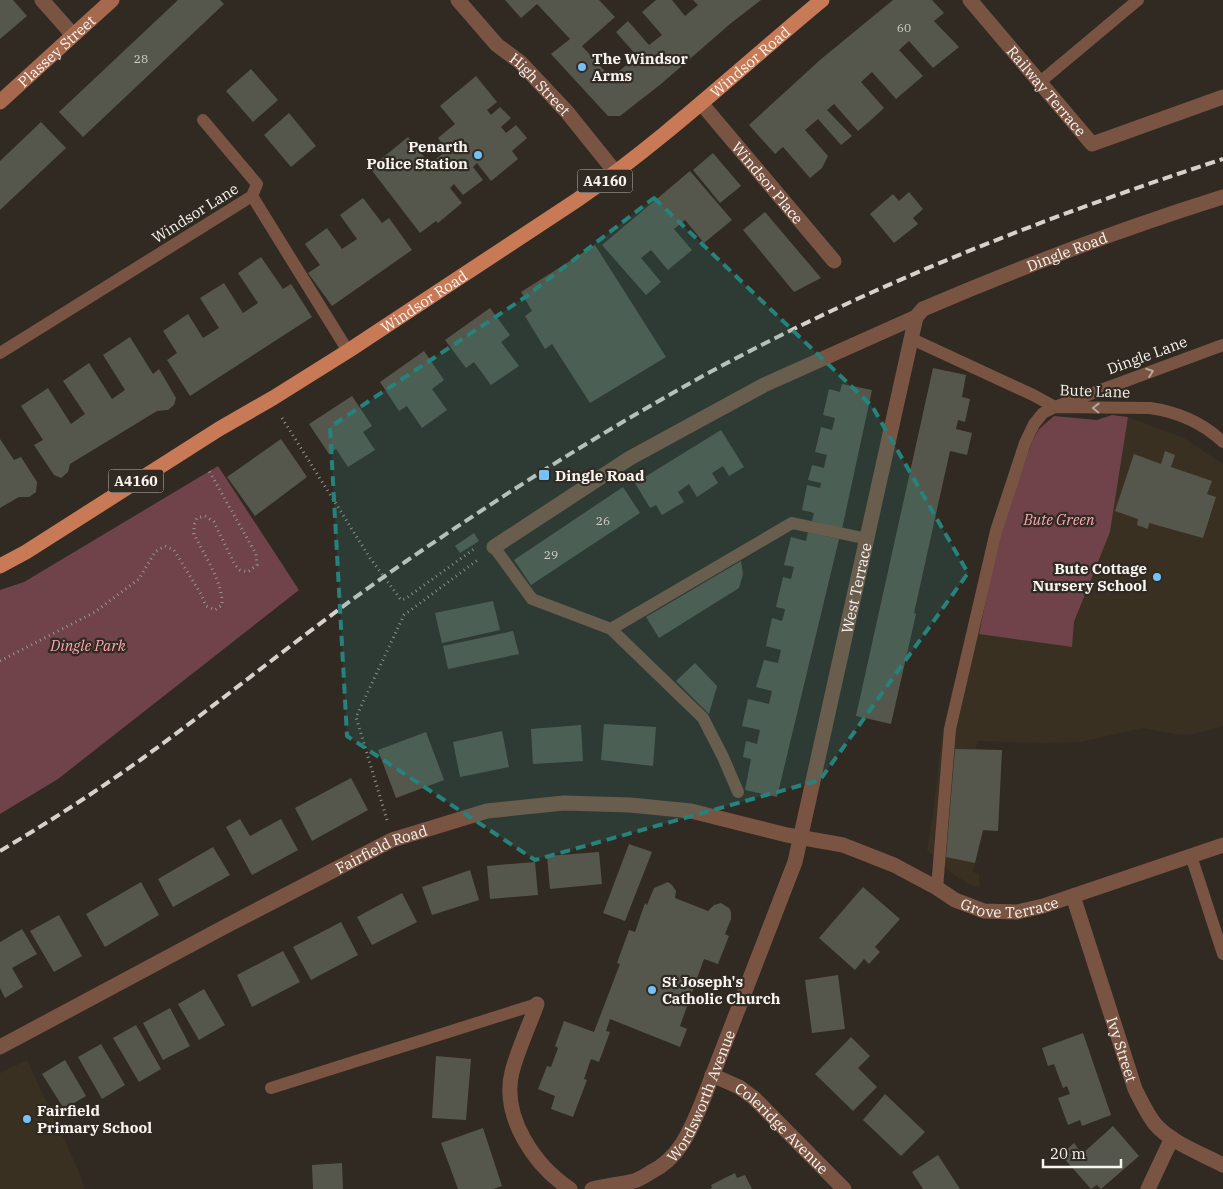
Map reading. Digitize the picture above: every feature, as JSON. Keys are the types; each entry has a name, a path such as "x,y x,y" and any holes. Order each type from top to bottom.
{"main road":[{"name":"Windsor Road","path":"0,566 26,552 218,429 273,398 348,351 616,173 822,0"}],"street":[{"path":"42,0 73,35"},
{"name":"Plassey Street","path":"0,102 112,0"},
{"name":"High Street","path":"458,0 497,45 520,62 560,105 616,173"},
{"name":"Railway Terrace","path":"970,0 1092,144 1223,97"},
{"name":"Windsor Place","path":"701,103 834,261"},
{"name":"Dingle Road","path":"494,547 630,458 764,385 916,317 922,309 1021,267 1223,197"},
{"path":"912,339 916,317"},
{"name":"West Terrace","path":"800,837 912,339"},
{"name":"Fairfield Road","path":"0,1047 392,840 487,811 564,803 630,805 691,811 800,837"},
{"name":"Grove Terrace","path":"800,837 843,845 875,856 937,888 955,900 984,911 1002,912 1029,910 1223,845"},
{"name":"Wordsworth Avenue","path":"592,1189 636,1180 668,1162 679,1150 689,1133 795,862 800,837"},
{"name":"Ivy Street","path":"1074,896 1136,1089 1155,1125 1172,1138 1223,1165"},
{"path":"537,1004 512,1074 510,1097 517,1125 529,1148 570,1189"},
{"name":"Coleridge Avenue","path":"712,1075 739,1087 754,1098 844,1189"},
{"path":"1148,1189 1172,1138"}],"lane":[{"path":"1040,82 1138,0"},
{"path":"203,120 257,184 252,196"},
{"name":"Windsor Lane","path":"0,353 252,196 348,351"},
{"name":"Bute Lane","path":"912,339 1034,395 1055,407 1150,408 1164,410 1180,414 1198,423 1223,442"},
{"name":"Dingle Lane","path":"937,888 950,729 996,531 1012,476 1034,424 1043,413 1055,407 1223,345"},
{"path":"611,629 792,523 868,539"},
{"path":"494,547 532,598 611,629 703,718 738,792"},
{"path":"1191,856 1223,954"},
{"path":"271,1088 537,1004"}],"path":[{"path":"282,418 375,564 401,600 481,545 494,547"},
{"path":"0,661 95,612 140,579 155,552 165,546 174,550 201,594 206,606 214,610 222,605 219,586 194,534 194,525 197,518 205,516 214,522 235,566 240,570 248,572 257,565 256,554 208,469"},
{"path":"392,840 356,717 404,615 494,547"},
{"path":"458,555 461,559"}],"highlighted area":[{"path":"654,198 872,406 968,573 820,780 535,860 347,736 330,427 524,298"}],"shaded area":[{"path":"1128,417 1184,438 1223,464 1223,726 1194,734 1179,735 1142,728 1081,742 977,741 976,749 1002,750 998,831 983,831 973,872 979,874 980,888 954,875 927,850 942,733 966,632 1072,647 1074,623 1110,532"},
{"name":"Fairfield Primary School","path":"27,1060 76,1165 85,1189 0,1189 0,1073"}],"green space":[{"name":"Bute Green","path":"1112,415 1128,417 1110,532 1074,622 1072,647 979,634 999,535 1032,442 1039,429 1054,416 1097,420"},
{"name":"Dingle Park","path":"218,466 299,590 58,779 0,814 0,590 24,582"}],"building":[{"path":"0,0 13,0 27,16 0,39"},
{"path":"178,0 220,0 224,4 83,137 59,112"},
{"path":"505,0 599,0 615,17 582,46 611,78 637,56 616,32 628,21 649,45 662,35 642,12 656,0 672,0 685,16 698,5 693,0 761,0 620,116 608,116 551,54 570,39 537,4 521,18"},
{"path":"893,0 932,0 944,13 934,21 959,47 933,68 909,41 899,50 923,76 896,99 872,72 861,82 884,108 858,131 834,104 827,110 852,136 841,145 818,119 805,130 828,156 822,168 810,178 783,147 775,154 749,125 820,60"},
{"path":"251,69 278,100 253,122 226,91"},
{"name":"Penarth Police Station","path":"476,76 497,102 487,110 491,115 500,107 511,118 501,127 506,133 516,125 527,138 512,151 518,159 491,181 477,163 473,167 483,180 463,195 454,184 450,188 462,203 438,223 436,221 420,233 370,168 408,137 430,164 447,150 438,138 455,124 440,106"},
{"path":"289,113 316,146 291,167 264,135"},
{"path":"41,122 66,148 0,210 0,161"},
{"path":"713,153 741,186 720,203 693,170"},
{"path":"690,171 732,220 704,243 685,220 674,229 692,250 668,270 651,250 641,258 661,282 646,295 602,245"},
{"path":"909,192 923,209 913,218 918,224 894,243 870,214 893,194 899,201"},
{"path":"363,198 382,223 389,218 412,250 332,306 308,273 320,265 305,244 327,228 342,249 357,239 340,215"},
{"path":"765,212 821,278 794,292 743,230"},
{"path":"595,245 666,357 590,403 552,344 545,349 525,316 532,311 521,292"},
{"path":"261,257 283,289 291,284 312,317 190,396 167,360 177,353 163,331 188,314 203,338 219,328 200,298 224,283 243,313 258,303 238,273"},
{"path":"490,308 510,335 501,342 519,366 491,385 474,362 466,368 445,340"},
{"path":"130,337 153,374 159,369 176,398 174,405 168,410 157,411 70,464 68,472 61,478 54,475 34,445 43,440 21,406 48,388 71,424 85,414 63,381 89,363 112,399 125,390 103,355"},
{"path":"424,351 444,380 432,389 447,410 422,428 407,406 399,411 380,382"},
{"path":"933,368 966,375 962,397 970,399 965,422 958,420 956,429 972,433 967,455 950,451 891,724 856,716"},
{"path":"842,384 872,390 842,529 812,521 814,513 802,510 807,485 820,488 821,483 808,480 812,465 824,468 827,455 815,452 821,427 832,430 835,418 823,415 829,389 840,392"},
{"path":"352,396 372,426 363,432 375,450 348,467 336,449 329,454 309,424"},
{"path":"721,430 744,467 729,476 723,466 712,473 718,483 697,497 689,484 678,492 684,502 662,515 656,505 650,508 635,483"},
{"path":"0,439 14,460 21,457 37,482 36,492 29,497 19,497 0,508"},
{"path":"281,439 307,477 255,516 227,477"},
{"path":"1165,451 1175,455 1171,467 1212,481 1207,494 1216,497 1203,538 1149,523 1148,529 1137,525 1138,519 1115,511 1134,454 1161,464"},
{"path":"623,487 640,513 531,585 514,560"},
{"path":"808,532 839,539 777,797 745,790 751,759 743,757 746,741 757,744 760,730 742,726 748,699 769,704 772,691 756,687 764,660 778,663 781,650 766,646 772,618 782,621 784,614 785,609 776,607 783,577 791,579 794,567 784,565 791,537 806,541"},
{"path":"474,533 479,541 460,553 455,546"},
{"path":"741,561 743,574 739,588 659,638 646,617"},
{"path":"493,601 500,630 442,643 435,613"},
{"path":"513,631 519,654 448,669 443,646"},
{"path":"695,663 717,686 709,714 676,681"},
{"path":"604,724 656,727 653,766 601,760"},
{"path":"581,725 583,761 533,764 531,729"},
{"path":"502,731 509,767 460,777 453,742"},
{"path":"426,732 444,780 396,798 378,750"},
{"path":"955,749 1002,750 998,831 983,830 975,863 946,857"},
{"path":"351,778 368,810 312,841 295,808"},
{"path":"240,819 250,836 281,819 298,850 252,875 226,827"},
{"path":"629,844 652,852 625,921 603,913"},
{"path":"213,847 230,875 173,907 158,879"},
{"path":"599,852 602,884 550,889 547,856"},
{"path":"535,862 538,895 490,899 487,866"},
{"path":"470,870 479,900 432,915 422,887"},
{"path":"141,882 159,915 105,947 86,914"},
{"name":"St Joseph's Catholic Church","path":"668,882 676,891 675,898 708,911 714,905 721,903 729,908 731,912 731,919 725,934 729,936 718,964 704,959 680,1026 687,1029 680,1047 610,1019 606,1031 610,1032 599,1062 591,1059 584,1079 587,1080 573,1117 551,1109 555,1096 538,1089 547,1066 551,1067 558,1048 555,1046 564,1021 594,1032 620,964 617,963 629,930 635,932 645,903 647,905 654,888"},
{"path":"863,887 900,919 875,947 880,952 869,964 864,959 855,970 819,938"},
{"path":"402,893 417,922 372,945 357,917"},
{"path":"59,915 82,956 54,972 30,931"},
{"path":"341,922 358,955 311,980 293,947"},
{"path":"22,929 37,954 12,968 23,987 5,998 0,988 0,942"},
{"path":"283,951 300,982 252,1007 237,975"},
{"path":"838,975 845,1029 812,1033 805,980"},
{"path":"204,989 225,1025 199,1040 178,1004"},
{"path":"170,1008 190,1046 163,1060 143,1023"},
{"path":"136,1025 161,1069 139,1082 113,1038"},
{"path":"1083,1033 1111,1115 1082,1126 1080,1120 1068,1125 1058,1098 1070,1094 1067,1086 1063,1088 1054,1064 1048,1066 1042,1048"},
{"path":"851,1037 870,1056 858,1068 877,1087 853,1111 815,1074"},
{"path":"101,1044 125,1085 102,1099 78,1057"},
{"path":"436,1056 471,1059 466,1120 432,1118"},
{"path":"65,1060 86,1096 64,1109 42,1074"},
{"path":"885,1094 925,1132 901,1156 863,1120"},
{"path":"1113,1126 1139,1156 1101,1189 1097,1185 1091,1189 1061,1155 1074,1143 1082,1154"},
{"path":"483,1128 502,1186 493,1189 458,1189 441,1143"},
{"path":"938,1155 960,1189 923,1189 912,1172"},
{"path":"342,1163 343,1189 313,1189 312,1165"},
{"path":"735,1173 737,1178 745,1175 752,1189 709,1189 712,1188 711,1185"}],"railway":[{"path":"0,851 73,806 143,758 338,610 405,562 556,463 672,393 774,339 899,280 1027,228 1223,159"}],"place":[{"name":"The Windsor Arms","path":"582,67"},
{"name":"Penarth Police Station","path":"478,155"},
{"name":"Dingle Road","path":"544,475"},
{"name":"Bute Cottage Nursery School","path":"1157,577"},
{"name":"St Joseph's Catholic Church","path":"652,990"},
{"name":"Fairfield Primary School","path":"27,1119"}]}
